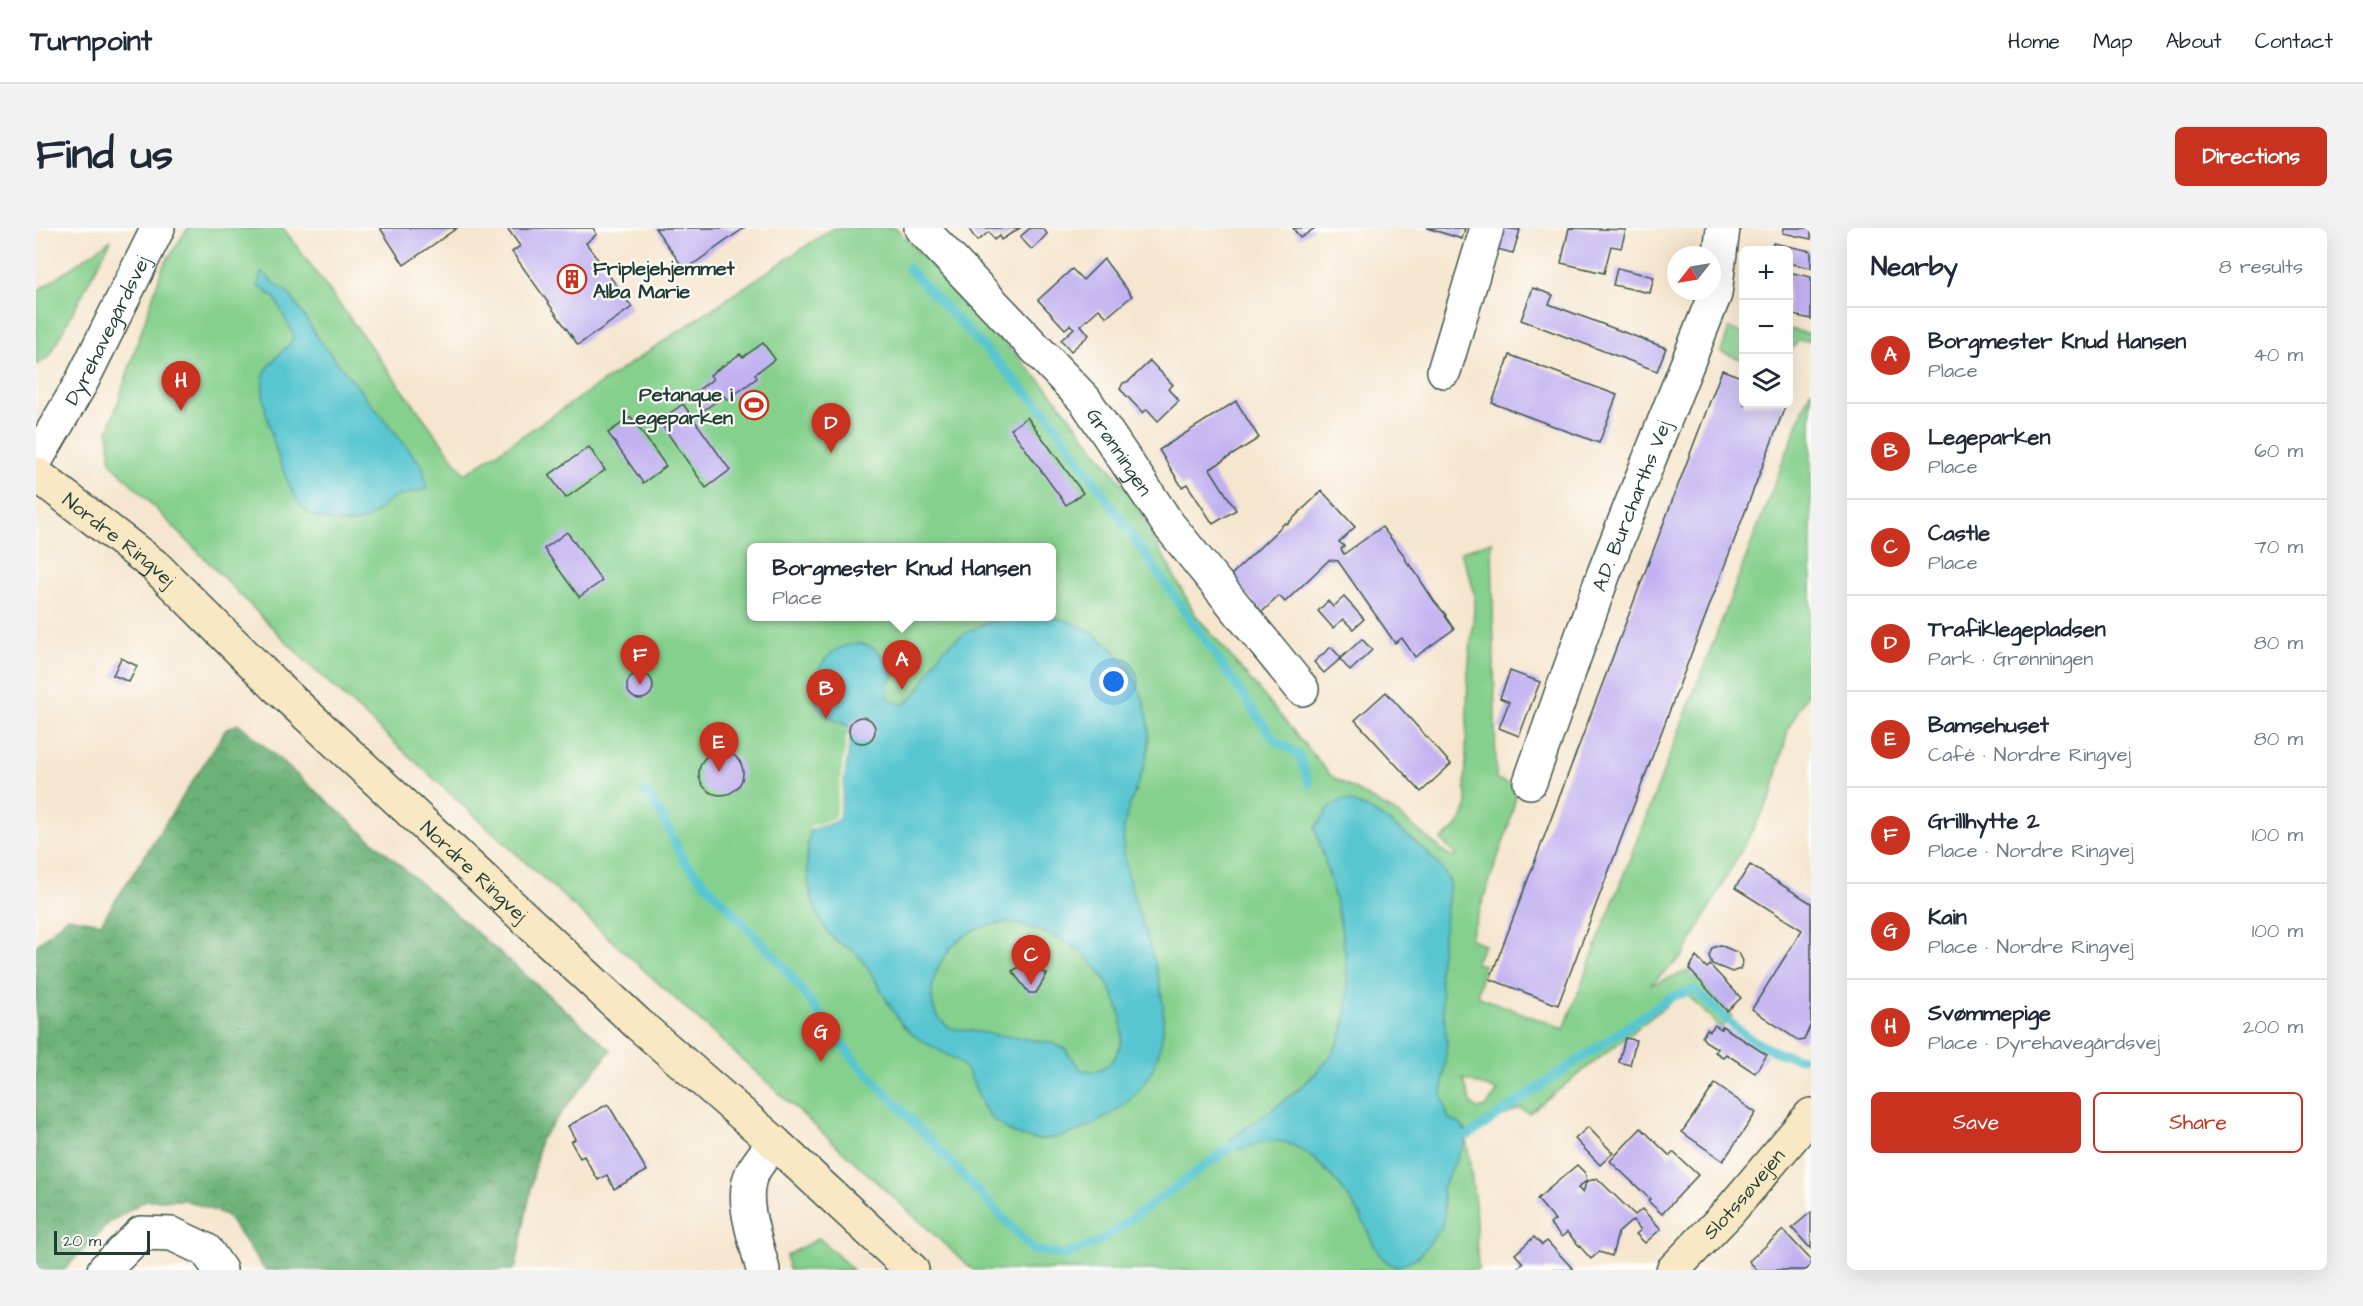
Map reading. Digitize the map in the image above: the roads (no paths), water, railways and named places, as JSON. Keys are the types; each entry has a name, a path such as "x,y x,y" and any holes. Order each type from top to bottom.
{"main road":[{"name":"Nordre Ringvej","path":"36,474 155,566 276,686 620,1007 774,1142 912,1270"},
{"name":"Slotssøvejen","path":"1673,1270 1728,1213 1811,1115"}],"street":[{"name":"Grønningen","path":"921,228 1085,400 1168,524 1302,689"},
{"path":"1444,371 1487,228"},
{"name":"A.D. Burcharths Vej","path":"1530,782 1604,573 1714,294 1723,228"},
{"name":"Dyrehavegårdsvej","path":"36,460 81,383 150,231"},
{"path":"762,1270 749,1209 749,1192 752,1175 774,1142"},
{"path":"104,1270 141,1233 172,1234 206,1250 220,1270"}],"water":[{"path":"261,272 291,296 320,341 423,467 427,489 392,499 372,516 350,523 311,515 299,503 276,450 263,393 263,380 268,367 294,336 275,298 258,286"},
{"path":"1056,618 1079,625 1099,638 1131,672 1141,694 1147,716 1149,740 1145,763 1129,806 1123,840 1128,875 1161,992 1164,1015 1162,1038 1153,1068 1146,1081 1127,1102 1102,1120 1075,1132 1051,1139 1017,1135 995,1121 984,1107 970,1077 961,1064 905,1028 863,961 855,952 834,939 825,928 809,887 807,857 811,829 838,820 850,735 857,741 865,742 874,732 873,725 868,719 856,719 851,726 825,714 814,697 815,677 825,660 841,647 860,644 878,652 894,676 887,684 888,697 893,702 903,704 916,694 939,654 977,627 992,621 1056,621","holes":["1010,922 1037,930 1079,950 1099,971 1115,999 1120,1014 1121,1044 1111,1062 1097,1071 1081,1070 1065,1049 1053,1043 951,1028 940,1019 934,1007 932,994 939,967 946,954 966,935 977,929"]},
{"path":"1342,800 1369,810 1403,832 1434,859 1450,883 1439,969 1447,1043 1442,1094 1448,1118 1460,1124 1469,1135 1442,1188 1445,1214 1441,1228 1420,1256 1397,1267 1380,1255 1359,1213 1340,1187 1317,1162 1304,1152 1278,1141 1263,1142 1238,1150 1230,1140 1282,1102 1319,1070 1329,1058 1341,1036 1347,1008 1348,977 1344,945 1338,912 1315,828 1331,806"}],"waterway":[{"path":"908,268 1049,416 1275,741 1299,756 1309,784"},
{"path":"645,792 660,812 684,861 782,964 852,1057 1033,1250 1065,1255 1099,1242 1234,1145"},
{"path":"1469,1135 1671,997 1694,990 1734,1027 1758,1044 1801,1058"}],"place":[{"name":"Friplejehjemmet Alba Marie","path":"572,279"},
{"name":"Petanque i Legeparken","path":"754,405"},
{"name":"Svømmepige","path":"181,411"},
{"name":"Trafiklegepladsen","path":"831,453"},
{"name":"Grillhytte 2","path":"640,685"},
{"name":"Borgmester Knud Hansen","path":"902,690"},
{"name":"Legeparken","path":"826,719"},
{"name":"Bamsehuset","path":"719,772"},
{"name":"Castle","path":"1031,985"},
{"name":"Kain","path":"821,1062"}]}
